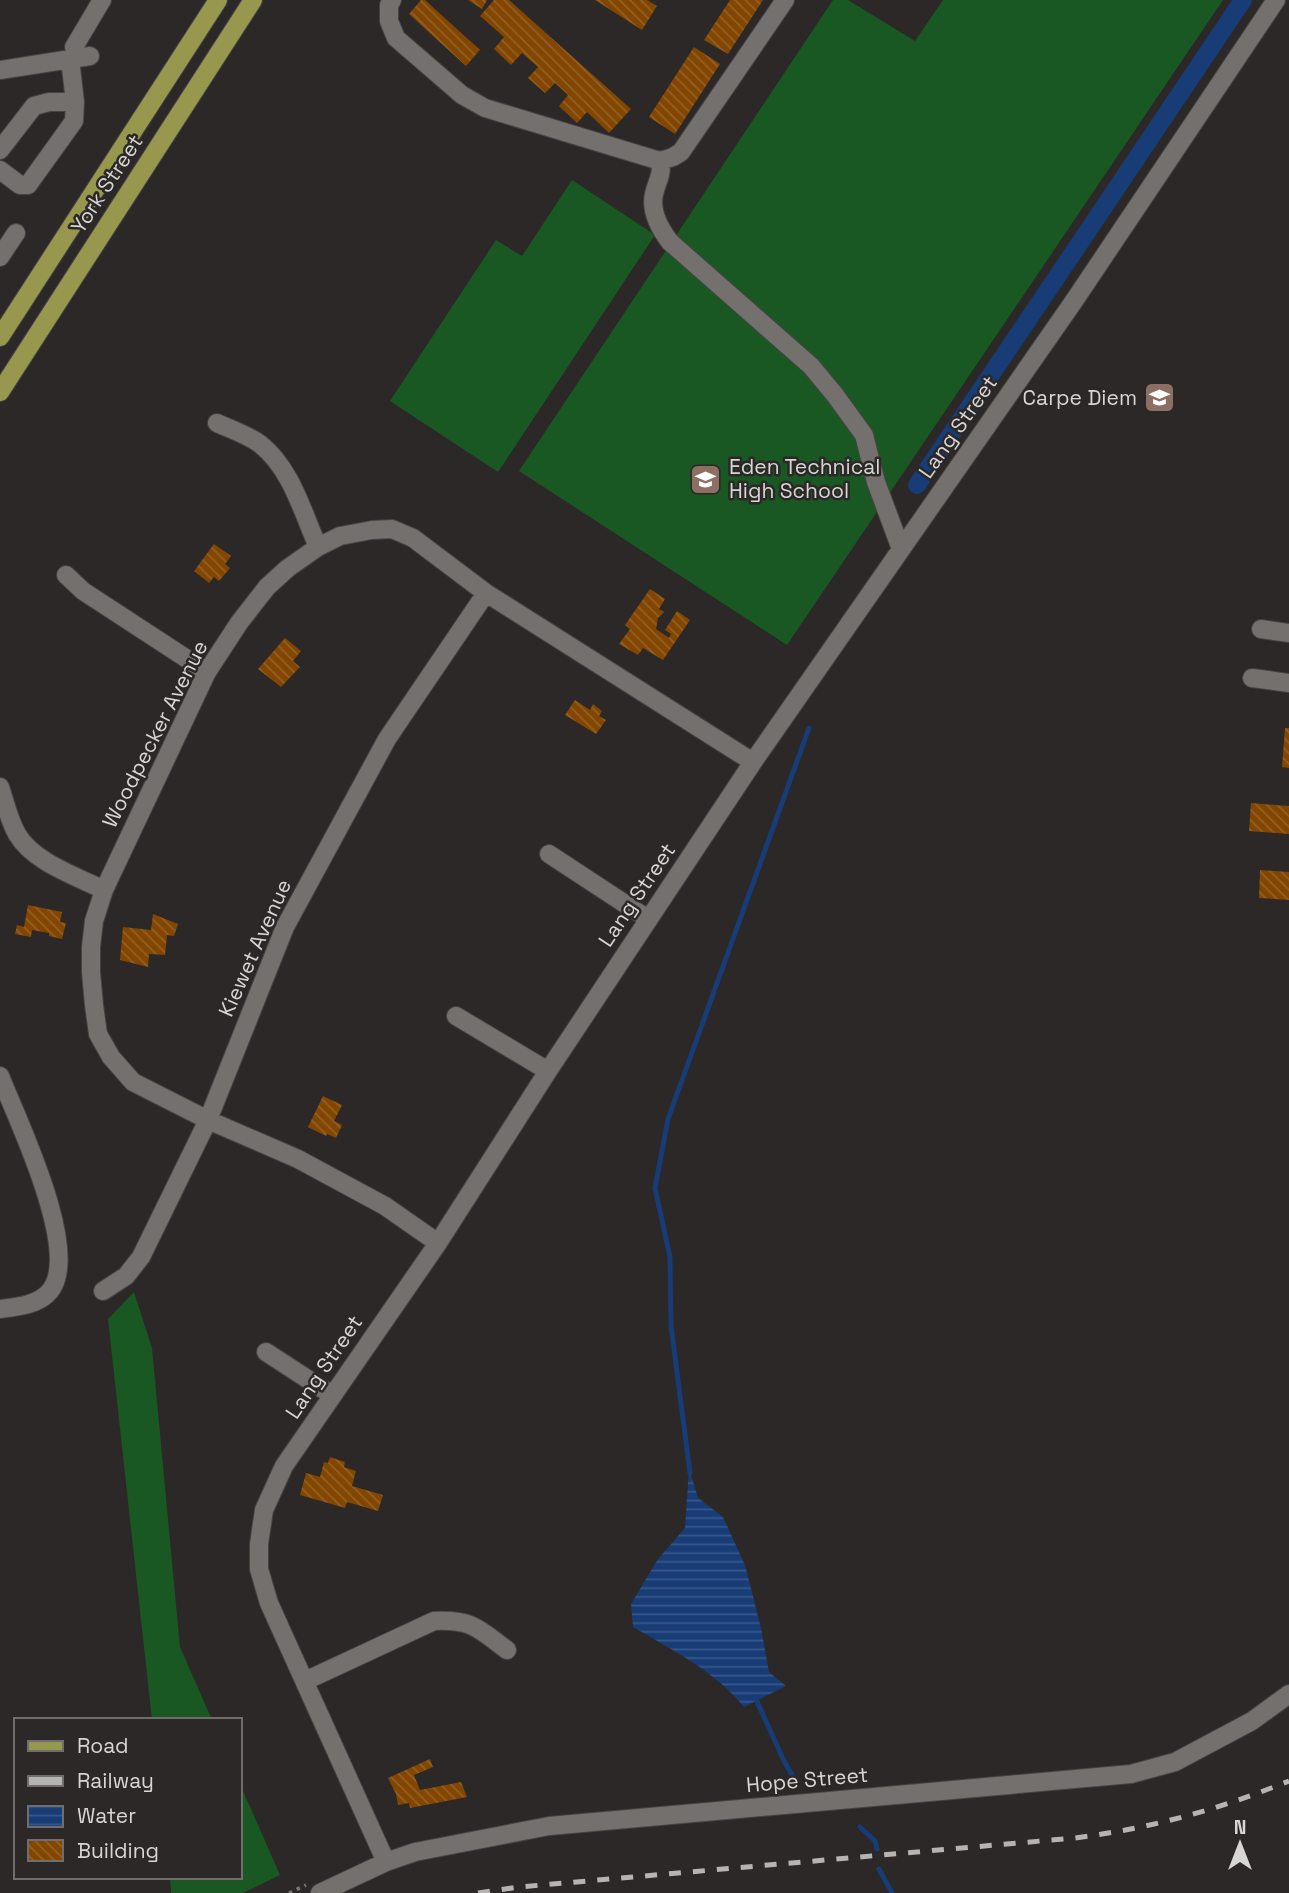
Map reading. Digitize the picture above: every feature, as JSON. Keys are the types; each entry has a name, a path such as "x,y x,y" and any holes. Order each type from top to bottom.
{"main road":[{"name":"York Street","path":"0,337 218,0"},
{"name":"York Street","path":"0,392 253,0"}],"street":[{"path":"0,170 20,186 28,185 71,127 75,114 78,54 102,0"},
{"path":"393,0 389,5 389,21 396,38 462,95 485,108 660,160 673,158 681,152 785,0"},
{"name":"Lang Street","path":"386,1862 269,1602 259,1569 259,1544 264,1510 284,1466 438,1243 548,1071 753,762 1074,301 1276,0"},
{"path":"0,70 78,54"},
{"path":"0,150 34,106 49,102 75,102"},
{"path":"660,160 662,170 653,206 662,231 670,242 811,366 835,395 864,435 876,482 901,549"},
{"path":"0,257 16,233"},
{"path":"216,423 259,442 270,453 290,485 318,547"},
{"name":"Woodpecker Avenue","path":"438,1243 385,1206 309,1164 208,1120 132,1082 111,1057 98,1034 91,972 92,947 94,921 104,890 207,673 239,623 267,587 318,547 340,536 392,529 413,538 486,593 753,762"},
{"path":"66,575 83,591 207,673"},
{"name":"Kiewet Avenue","path":"103,1291 126,1276 141,1257 208,1120 285,927 387,739 486,593"},
{"path":"1261,629 1289,633"},
{"path":"1252,678 1289,683"},
{"path":"0,787 16,833 27,847 40,858 104,890"},
{"path":"549,854 648,919"},
{"path":"456,1016 548,1071"},
{"path":"0,1076 48,1197 59,1251 57,1276 50,1291 21,1307 0,1309"},
{"path":"266,1352 332,1395"},
{"path":"305,1681 434,1621 456,1620 475,1626 507,1650"},
{"name":"Hope Street","path":"320,1893 386,1862 415,1852 549,1826 1131,1774 1175,1762 1252,1721 1289,1694"}],"green space":[{"path":"833,0 848,0 915,41 943,0 1223,0 787,645 519,471"},
{"path":"572,180 655,235 498,472 390,401 496,240 522,256"},
{"path":"134,1292 152,1348 180,1647 211,1718 152,1718 108,1319"},
{"path":"242,1789 280,1875 243,1893 171,1893 170,1879 242,1879"}],"water":[{"path":"689,1468 698,1498 723,1517 745,1565 769,1672 786,1686 744,1707 733,1694 706,1672 633,1627 631,1604 658,1559 685,1528"}],"building":[{"path":"421,0 425,0 480,50 466,66 409,14"},
{"path":"468,0 487,0 482,9"},
{"path":"494,0 509,0 631,109 609,133 587,112 577,123 559,106 568,95 555,83 545,93 528,78 538,67 522,53 511,65 494,49 504,37 480,16"},
{"path":"595,0 647,0 657,6 642,30"},
{"path":"730,0 763,0 728,54 704,40"},
{"path":"694,47 720,64 675,134 649,117"},
{"path":"214,544 231,556 225,564 230,568 219,581 214,577 209,583 194,571"},
{"path":"650,589 665,599 659,609 664,612 658,618 656,629 669,638 671,634 665,630 677,611 690,620 663,660 643,648 638,655 619,644 630,629 625,625"},
{"path":"285,638 301,651 293,661 300,667 281,687 258,669"},
{"path":"575,700 590,710 593,704 602,711 599,716 606,720 596,734 565,715"},
{"path":"1285,728 1289,728 1289,768 1282,767"},
{"path":"1251,803 1289,806 1289,834 1249,831"},
{"path":"1260,870 1289,872 1289,900 1259,898"},
{"path":"28,905 62,912 60,922 66,923 62,939 32,930 31,937 15,934 17,925 24,927"},
{"path":"153,914 178,924 174,936 167,935 165,955 149,954 148,967 120,960 123,927 151,930"},
{"path":"323,1096 342,1105 334,1121 342,1125 336,1138 308,1127"},
{"path":"330,1457 345,1462 344,1467 356,1471 352,1486 383,1495 378,1511 347,1502 345,1508 300,1495 306,1473 320,1477 324,1462 328,1463"},
{"path":"430,1759 433,1767 414,1775 420,1790 461,1782 467,1797 410,1808 409,1803 398,1805 388,1778"}],"waterway":[{"path":"917,485 1243,0"},
{"path":"690,1473 671,1326 670,1257 655,1188 668,1119 809,728"},
{"path":"755,1697 795,1780"},
{"path":"860,1827 875,1841 877,1849"},
{"path":"879,1869 892,1893"}],"railway":[{"path":"478,1893 519,1887 1075,1838 1184,1817 1289,1781"}],"place":[{"name":"Carpe Diem","path":"1160,398"},
{"name":"Eden Technical High School","path":"706,479"}]}
